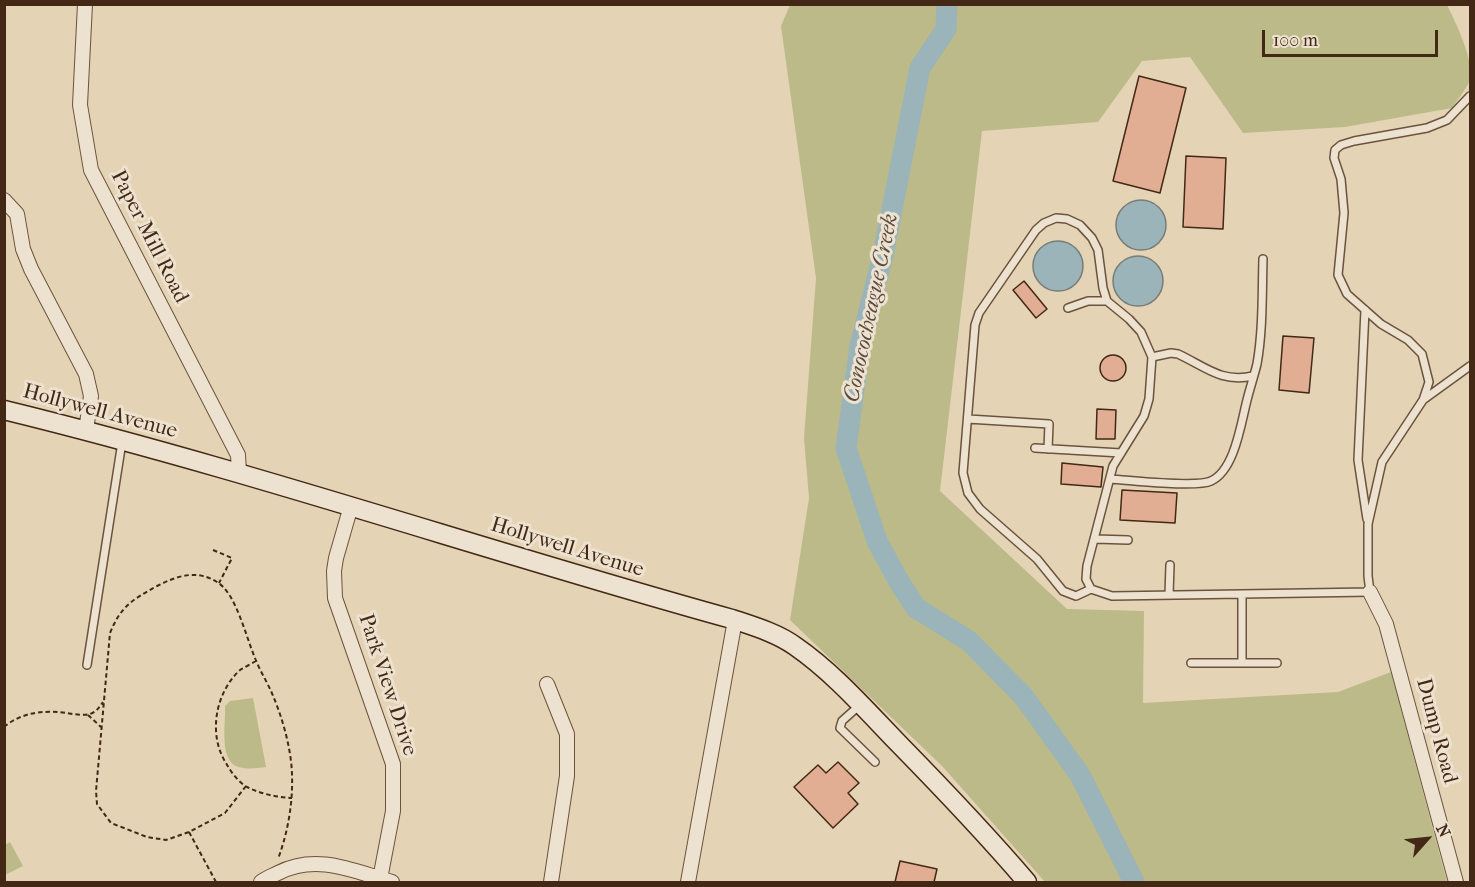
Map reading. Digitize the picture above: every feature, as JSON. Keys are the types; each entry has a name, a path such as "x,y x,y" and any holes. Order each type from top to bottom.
{"street":[{"name":"Paper Mill Road","path":"85,4 80,105 91,170 238,455 239,472"},
{"path":"4,200 17,214 23,249 31,269 86,374 91,396 86,430"},
{"name":"Hollywell Avenue","path":"4,410 122,439 239,472 735,620 777,636 794,645 861,704 987,835 1027,882"},
{"name":"Park View Drive","path":"351,506 336,558 335,598 393,764 393,811 386,881"},
{"name":"Dump Road","path":"1370,592 1386,624 1456,882"},
{"path":"688,882 735,620"},
{"path":"547,684 567,734 567,776 551,882"},
{"path":"266,879 304,863 326,863 386,881"}],"lane":[{"path":"1368,524 1382,462 1423,400 1429,382 1422,354 1408,340 1381,324 1347,294 1338,274 1344,213 1341,179 1334,158 1335,150 1341,145 1354,141 1427,128 1447,120 1470,96"},
{"path":"1091,590 1086,579 1113,466 1144,416 1149,399 1152,357 1141,332 1107,301 1098,250 1092,238 1080,225 1067,219 1056,218 1044,223 1036,230 979,313 975,325 963,473 969,493 980,509 1036,559 1063,591 1076,596 1091,590 1112,596 1370,592 1368,524 1358,460 1365,310"},
{"path":"1110,479 1196,484 1210,482 1222,473 1238,439 1253,376 1260,330 1263,259"},
{"path":"1068,308 1088,301 1107,301"},
{"path":"1152,357 1178,354 1225,378 1239,379 1253,376"},
{"path":"1423,400 1470,366"},
{"path":"968,418 1049,424 1048,449"},
{"path":"87,665 122,439"},
{"path":"1035,448 1121,453"},
{"path":"1095,539 1128,540"},
{"path":"1169,595 1170,565"},
{"path":"1242,595 1242,663"},
{"path":"1191,663 1277,663"},
{"path":"861,704 842,721 840,728 875,762"}],"path":[{"path":"213,550 232,558 219,583"},
{"path":"246,786 225,813 189,832 166,840 147,837 111,823 97,804 96,791 111,633 117,616 128,604 173,578 188,574 208,577 219,583 229,593 256,661 272,693 288,741 292,772 292,798 285,837 266,879"},
{"path":"256,661 241,670 230,682 216,718 216,736 223,758 232,772 246,786 275,797 292,798"},
{"path":"4,727 32,713 51,711 88,715 97,711 104,702"},
{"path":"88,715 102,728"},
{"path":"189,832 216,882"}],"shaded area":[{"path":"790,5 1447,5 1463,42 1471,72 1470,80 1452,108 1345,127 1243,133 1190,57 1142,61 1098,122 982,131 940,491 1067,609 1144,611 1143,703 1338,692 1391,672 1447,882 1045,882 943,767 790,620 809,498 804,438 816,278 781,26"},
{"path":"253,698 266,767 243,768 236,766 227,756 225,706 230,701"},
{"path":"10,842 23,866 5,875 5,845"}],"water":[{"path":"1136,200 1146,200 1159,207 1166,220 1166,230 1159,243 1146,250 1136,250 1127,246 1120,239 1116,230 1116,220 1120,211 1127,204"},
{"path":"1053,241 1063,241 1076,248 1083,261 1083,271 1076,284 1063,291 1053,291 1044,287 1037,280 1033,271 1033,261 1037,252 1044,245"},
{"path":"1133,256 1143,256 1156,263 1163,276 1163,286 1156,299 1143,306 1133,306 1124,302 1117,295 1113,286 1113,276 1117,267 1124,260"}],"building":[{"path":"1139,76 1186,88 1160,193 1113,181"},
{"path":"1186,156 1226,158 1223,229 1183,227"},
{"path":"1024,281 1047,309 1036,318 1013,290"},
{"path":"1283,336 1314,338 1309,393 1279,390"},
{"path":"1113,355 1122,359 1126,368 1122,377 1113,381 1104,377 1100,368 1104,359"},
{"path":"1097,409 1116,410 1115,439 1096,439"},
{"path":"1062,463 1103,467 1101,487 1061,484"},
{"path":"1122,490 1177,493 1175,523 1120,520"},
{"path":"838,762 859,783 848,793 858,804 833,828 794,787 818,765 826,773"},
{"path":"900,861 937,869 934,882 895,882"}],"waterway":[{"name":"Conococheague Creek","path":"947,4 946,29 920,68 883,255 860,346 846,448 877,541 916,608 969,641 1024,697 1080,775 1134,882"}]}
